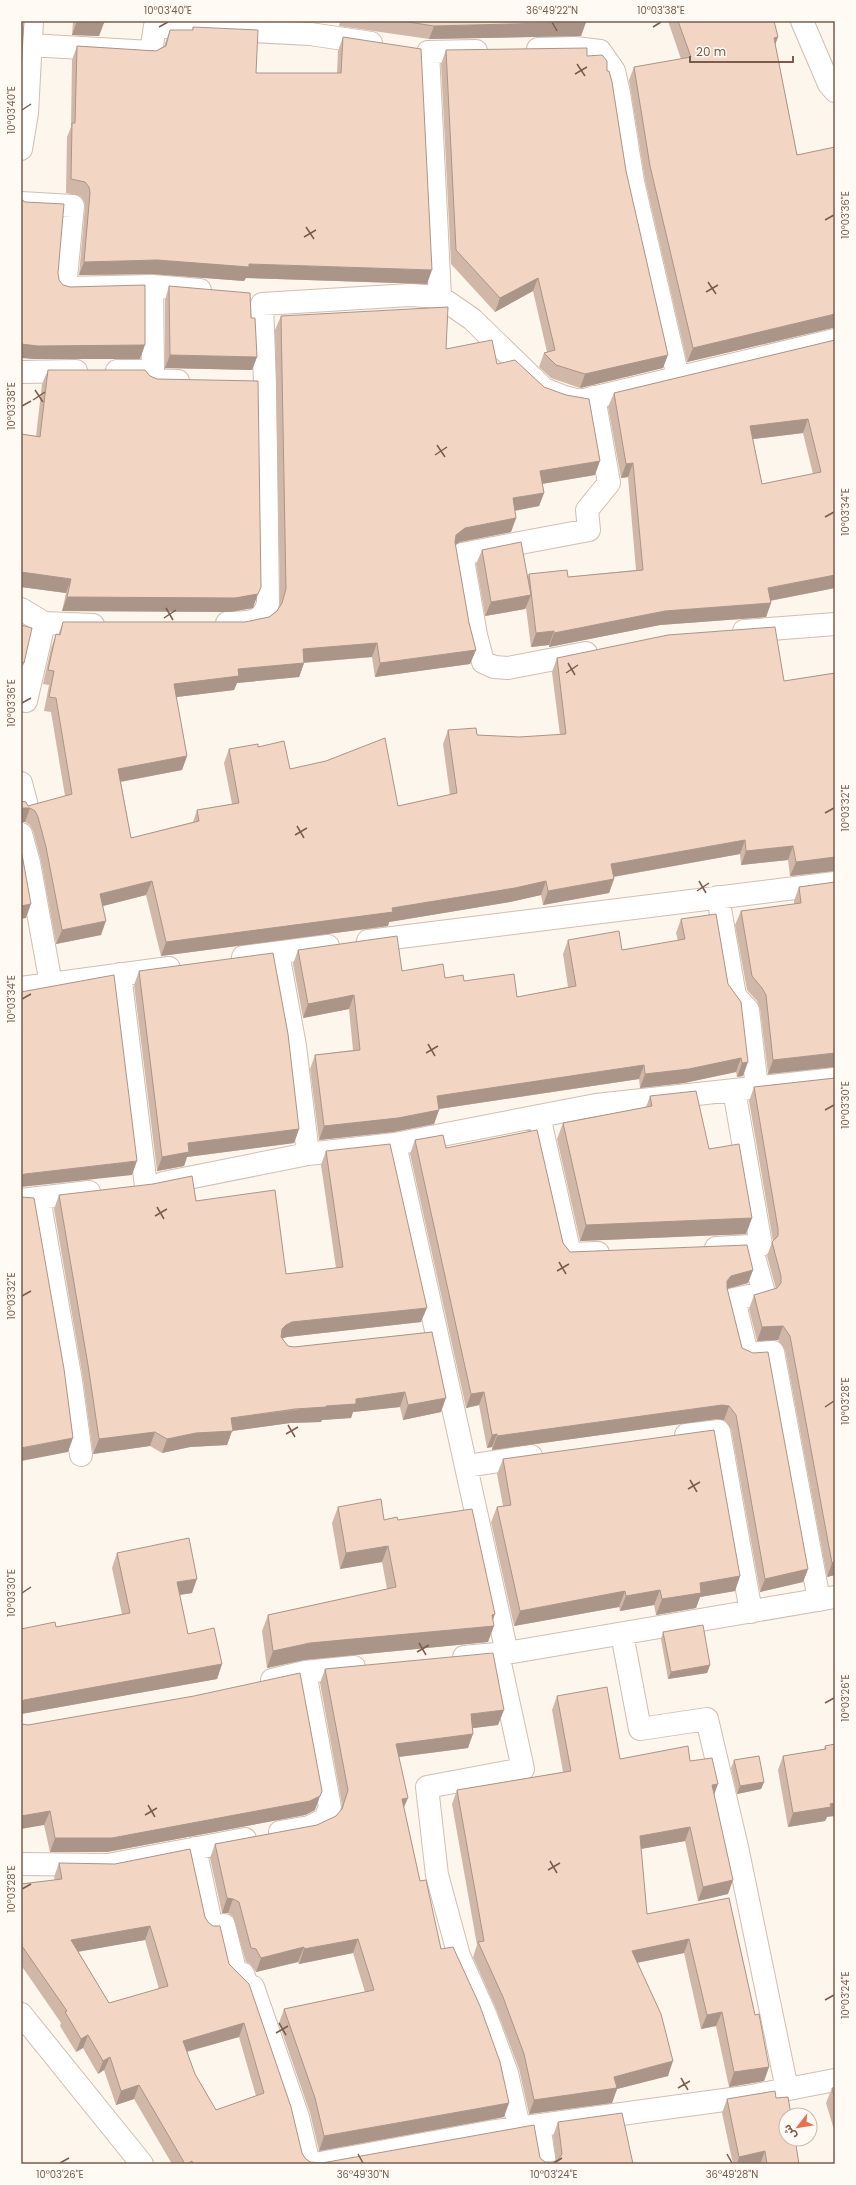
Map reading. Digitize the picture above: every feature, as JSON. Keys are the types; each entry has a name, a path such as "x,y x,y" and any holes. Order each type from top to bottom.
{"street":[{"path":"21,149 27,113 32,21"},
{"path":"802,21 833,92"},
{"path":"30,45 151,52 155,26 310,34 388,46"},
{"path":"520,50 575,48 600,51 614,71 619,93 633,182 678,377"},
{"path":"440,297 420,50 497,51"},
{"path":"21,203 73,206 65,288 152,286 223,292"},
{"path":"152,286 152,380 197,381"},
{"path":"205,624 247,622 260,618 266,612 268,603 265,383 254,299 410,295 440,297 472,319 544,389 564,397 580,401 835,340"},
{"path":"21,372 153,371"},
{"path":"243,382 265,383"},
{"path":"594,397 609,483 587,510 589,530 462,554 476,635 483,662 494,667 508,668 606,648"},
{"path":"21,609 44,623 112,626"},
{"path":"23,706 44,623"},
{"path":"724,633 835,624"},
{"path":"21,782 26,802 21,804"},
{"path":"21,834 29,863 51,984"},
{"path":"223,960 835,883"},
{"path":"718,897 735,996 748,1010 757,1088"},
{"path":"278,953 295,1046 308,1154"},
{"path":"21,988 191,964"},
{"path":"120,974 146,1186"},
{"path":"81,1455 71,1381 30,1199 146,1186 308,1154 395,1144 596,1105 835,1079"},
{"path":"697,1248 761,1245 734,1090"},
{"path":"539,1116 570,1254 615,1252"},
{"path":"395,1144 467,1466 523,1769 427,1786 437,1875 459,1956 486,2016 507,2073 544,2164"},
{"path":"444,1659 502,1653 827,1599 773,1352 747,1354 734,1299 764,1293 751,1246"},
{"path":"414,1336 437,1333"},
{"path":"665,1438 719,1431 751,1612"},
{"path":"467,1466 551,1453"},
{"path":"622,1634 640,1729 707,1719 737,1847 786,2089"},
{"path":"253,1684 305,1672 374,1666"},
{"path":"21,1864 108,1864 309,1826 325,1819 330,1807 305,1672"},
{"path":"195,1848 212,1928 224,1925 236,1974 243,1974 248,1987 253,1986 298,2116 321,2163 529,2126 746,2097 835,2080"},
{"path":"21,2014 142,2164"}],"building":[{"path":"21,21 24,21 21,71"},
{"path":"77,21 104,21 104,23"},
{"path":"402,21 586,21 586,22 434,26"},
{"path":"678,21 774,21 778,37 774,38 797,155 835,147 835,314 693,348 650,166 634,67 691,57"},
{"path":"193,27 258,30 256,73 341,73 343,37 421,49 432,270 249,264 249,267 157,260 84,262 90,193 89,187 85,182 71,179 72,123 75,123 77,46 156,51 166,46 170,30 193,30"},
{"path":"587,48 587,56 602,55 607,61 607,71 609,71 612,82 626,171 668,355 585,374 556,365 544,353 555,350 538,278 500,298 456,250 446,50"},
{"path":"21,199 25,202 64,204 58,273 59,280 63,285 70,287 145,285 145,345 38,346 21,344"},
{"path":"169,286 250,293 251,318 255,318 257,357 170,355"},
{"path":"448,307 446,349 492,340 497,364 515,360 544,387 566,395 589,399 600,461 540,471 544,493 513,498 516,518 465,528 456,535 455,542 469,623 476,650 380,663 377,643 303,649 304,663 238,669 239,676 174,684 187,756 118,769 131,838 199,821 197,810 239,803 229,749 258,744 258,747 284,741 290,769 326,761 385,738 398,806 457,793 448,730 476,728 477,735 519,737 566,734 557,658 668,635 775,627 784,681 835,673 835,857 796,862 793,846 746,851 745,840 611,864 614,879 548,891 546,881 515,888 392,908 393,912 166,942 152,881 100,894 106,921 62,930 46,847 38,817 35,811 30,808 21,809 21,801 26,802 28,806 72,794 56,698 49,697 54,671 48,670 56,634 60,635 63,622 245,622 269,617 277,611 282,603 286,589 281,316"},
{"path":"835,340 835,575 768,588 771,603 665,611 554,633 554,631 536,633 529,574 567,570 568,577 643,570 633,463 626,464 614,393","holes":["808,419 821,472 762,484 750,426"]},
{"path":"48,370 145,370 150,376 157,379 258,381 261,587 258,594 235,598 67,597 71,579 21,572 21,434 40,437"},
{"path":"521,542 531,595 491,602 482,550"},
{"path":"21,625 32,628 24,663 21,662"},
{"path":"21,849 31,904 21,906"},
{"path":"835,882 835,1053 773,1060 766,995 752,976 741,911 801,903 799,887"},
{"path":"716,914 728,984 741,1002 748,1062 742,1063 741,1058 689,1069 645,1074 644,1065 437,1096 439,1110 398,1118 324,1126 315,1055 360,1050 354,995 308,1004 298,950 397,936 402,971 443,964 445,978 463,975 464,981 514,974 517,997 576,986 568,940 619,931 622,950 685,939 681,919"},
{"path":"273,953 288,1034 299,1129 188,1143 189,1152 162,1157 139,971"},
{"path":"114,975 137,1161 21,1175 21,992"},
{"path":"835,1078 835,1562 832,1563 790,1336 783,1326 762,1327 754,1295 777,1288 781,1283 781,1276 772,1242 778,1236 778,1229 754,1087"},
{"path":"696,1091 709,1149 739,1144 752,1218 586,1225 563,1123 652,1106 650,1096"},
{"path":"537,1130 563,1243 570,1252 747,1245 753,1270 731,1276 727,1281 727,1288 742,1348 753,1353 768,1352 808,1569 765,1579 736,1415 729,1406 722,1405 497,1436 497,1434 492,1435 484,1392 471,1394 415,1140 443,1135 446,1148"},
{"path":"390,1144 427,1308 292,1322 282,1329 281,1337 288,1346 294,1347 432,1332 446,1398 408,1405 405,1392 356,1399 356,1404 295,1409 231,1418 233,1431 196,1433 167,1439 155,1432 99,1439 59,1195 153,1184 192,1176 196,1201 275,1190 286,1274 343,1267 326,1151"},
{"path":"21,1197 34,1198 64,1369 73,1438 21,1448"},
{"path":"714,1430 740,1576 700,1583 701,1593 662,1599 660,1590 626,1596 625,1591 520,1611 497,1507 511,1505 503,1459"},
{"path":"381,1499 384,1520 397,1517 398,1520 472,1509 495,1614 492,1615 494,1626 310,1643 273,1651 268,1615 396,1587 388,1546 346,1553 338,1507"},
{"path":"189,1538 197,1579 177,1582 188,1634 214,1628 222,1664 24,1700 21,1702 21,1629 55,1622 56,1627 130,1613 117,1553"},
{"path":"703,1625 710,1665 671,1672 663,1632"},
{"path":"493,1653 504,1710 471,1714 473,1734 396,1744 408,1798 402,1799 420,1881 426,1880 441,1949 453,1947 480,2006 500,2062 509,2103 324,2136 315,2098 284,2009 374,1990 358,1939 304,1949 304,1947 261,1958 256,1949 251,1948 239,1902 227,1898 215,1844 317,1825 336,1816 342,1809 348,1790 325,1669"},
{"path":"300,1673 322,1791 320,1796 310,1801 112,1838 55,1838 50,1811 21,1816 21,1724 28,1725 194,1696"},
{"path":"607,1687 620,1759 688,1746 690,1761 712,1758 718,1784 712,1785 733,1880 703,1887 690,1827 640,1836 647,1914 729,1898 755,2015 759,2014 769,2067 734,2072 722,2012 707,2015 689,1939 632,1951 661,2014 673,2061 614,2077 617,2088 534,2100 524,2054 503,1997 478,1942 484,1941 457,1790 571,1771 557,1696"},
{"path":"835,1744 835,1803 830,1804 831,1807 793,1813 783,1756 826,1749 825,1746"},
{"path":"759,1756 764,1782 740,1786 734,1760"},
{"path":"190,1849 205,1917 213,1926 220,1926 229,1964 249,1984 291,2107 302,2153 310,2162 322,2163 534,2125 540,2158 545,2162 552,2162 558,2160 562,2154 558,2122 622,2113 633,2164 193,2164 192,2161 185,2164 139,2085 121,2091 110,2057 103,2061 88,2035 81,2039 65,2012 67,2011 22,1946 21,1884 62,1879 59,1863 115,1864","holes":["150,1926 168,1986 109,2003 71,1940","244,2023 264,2093 216,2110 195,2074 183,2041"]},
{"path":"832,2088 835,2088 835,2101"},
{"path":"775,2091 776,2098 788,2097 790,2107 778,2107 778,2147 796,2147 799,2164 767,2164 765,2151 739,2157 727,2099"}]}
